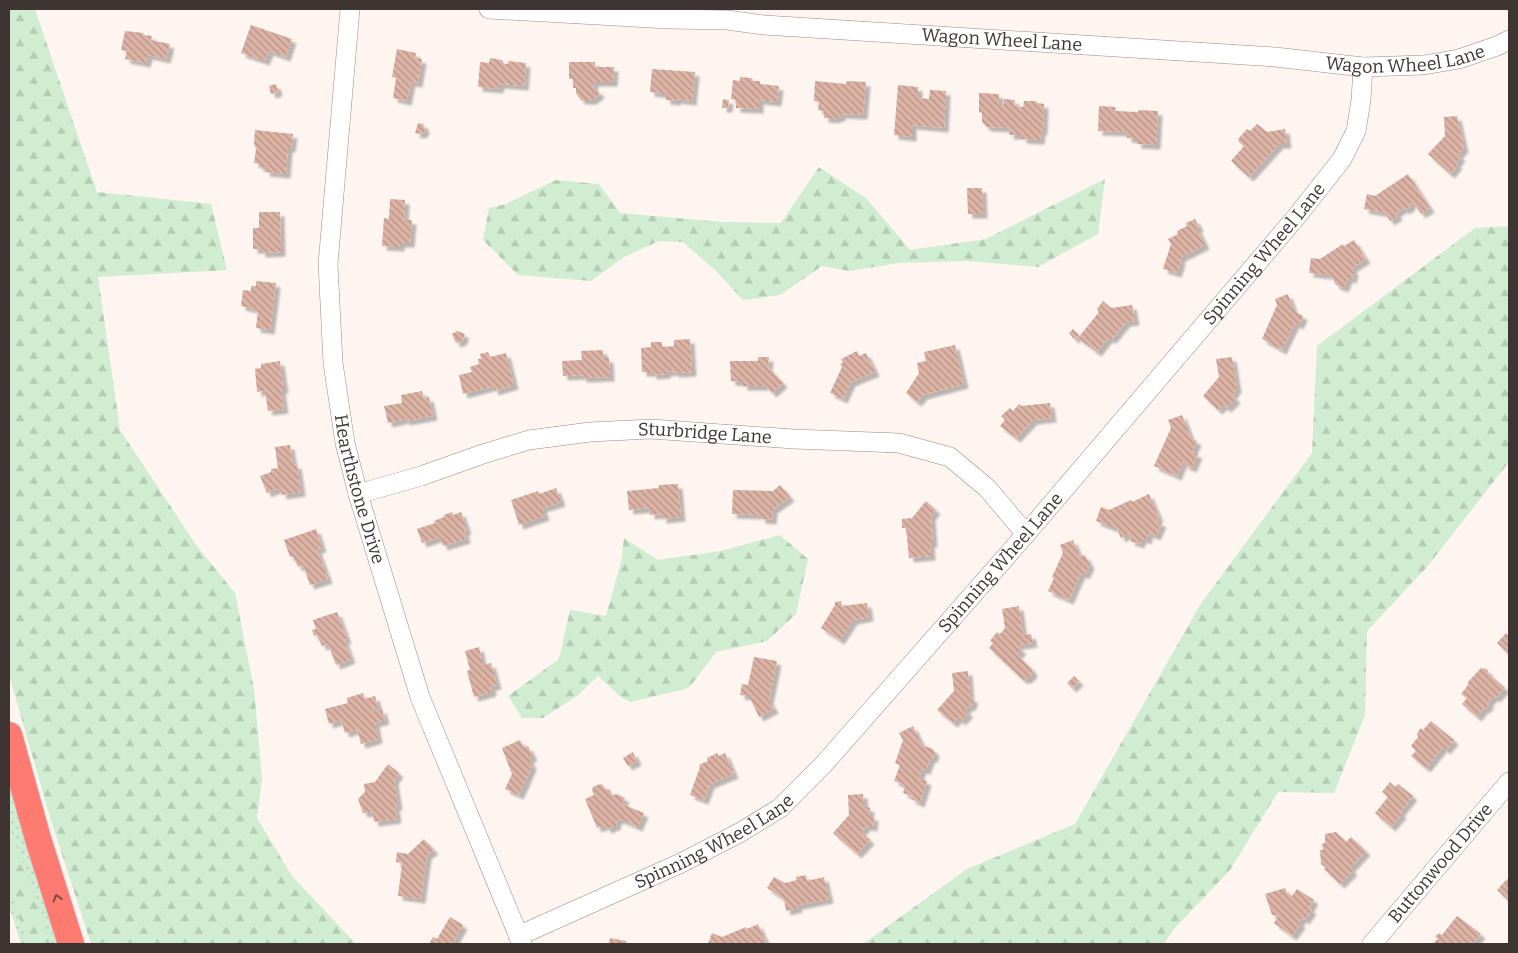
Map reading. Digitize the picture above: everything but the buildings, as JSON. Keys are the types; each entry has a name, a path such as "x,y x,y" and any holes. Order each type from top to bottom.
{"highway":[{"path":"9,735 38,839 71,944"}],"street":[{"name":"Hearthstone Drive","path":"350,9 328,264 333,363 345,443 358,494 420,697 520,940"},
{"name":"Wagon Wheel Lane","path":"489,9 669,19 728,15 764,25 1274,57 1363,67 1424,65 1459,59 1509,40"},
{"name":"Spinning Wheel Lane","path":"520,940 681,863 741,832 780,808 823,765 1026,534 1297,216 1342,159 1356,131 1361,100 1363,67"},
{"name":"Sturbridge Lane","path":"358,494 421,476 529,440 590,432 651,429 794,439 899,442 950,457 987,488 1026,534"},
{"name":"Buttonwood Drive","path":"1372,944 1509,782"}],"green space":[{"path":"9,9 35,9 97,192 211,204 227,270 98,277 120,430 196,545 235,593 254,689 262,779 257,818 292,876 356,944 91,944 50,817 9,675"},
{"path":"819,167 867,199 910,250 986,239 1105,179 1098,234 1038,267 968,261 899,263 849,271 822,266 780,295 743,300 715,270 683,242 659,241 624,257 591,281 518,275 483,240 489,208 506,204 556,180 599,184 620,213 721,222 781,223"},
{"path":"1509,226 1509,462 1426,568 1367,631 1365,715 1334,793 1278,792 1230,870 1173,930 1164,944 863,944 967,869 1075,824 1200,605 1312,453 1317,346 1475,228"},
{"path":"780,535 808,559 796,614 767,641 716,652 689,688 630,702 621,697 598,676 577,696 543,718 522,718 508,696 559,659 570,610 606,616 621,562 624,538 658,560 721,551"},
{"path":"9,760 66,944 21,944 9,906"},
{"path":"9,820 51,944 28,944 9,888"}]}
